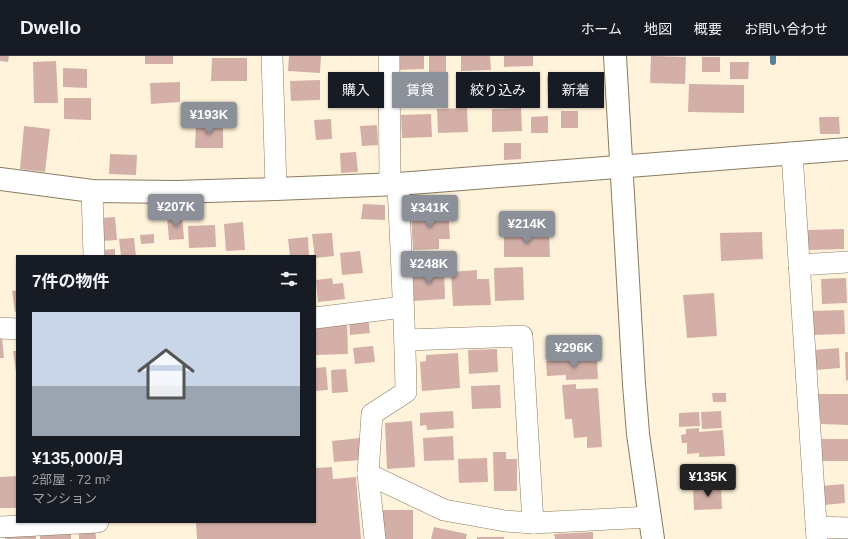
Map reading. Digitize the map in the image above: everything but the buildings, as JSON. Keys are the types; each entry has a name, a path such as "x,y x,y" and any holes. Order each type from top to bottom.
{"street":[{"path":"272,56 276,190"},
{"path":"375,539 368,474 372,414 406,392 406,340 394,184 389,56"},
{"path":"615,56 638,434 654,539"},
{"path":"0,179 92,191 176,192 276,190 394,184 848,149"},
{"path":"792,153 817,533 848,528"},
{"path":"92,191 94,255"},
{"path":"799,265 848,262"},
{"path":"316,318 403,307"},
{"path":"0,328 16,329"},
{"path":"406,340 522,336 533,523"},
{"path":"368,474 444,510 505,521 533,523 650,517"},
{"path":"0,527 79,523"},
{"path":"99,523 100,539"}],"waterway":[{"path":"773,56 773,62"}]}
